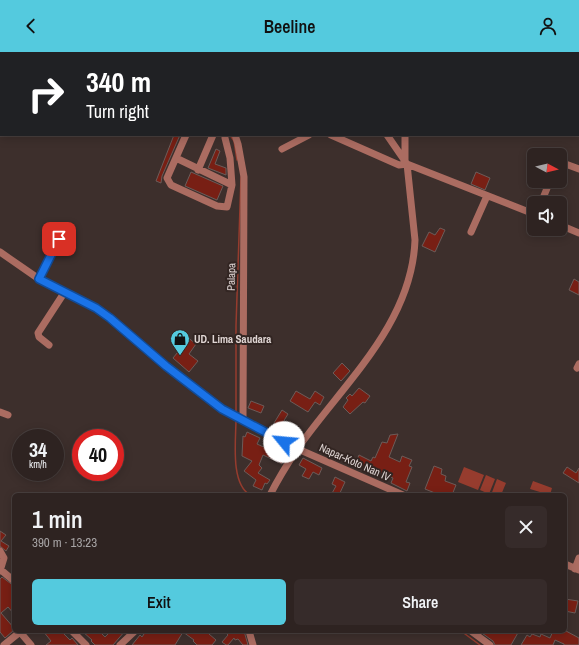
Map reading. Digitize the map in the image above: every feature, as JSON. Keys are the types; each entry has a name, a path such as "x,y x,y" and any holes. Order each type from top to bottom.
{"street":[{"path":"186,136 167,178 170,185 216,206 222,207 227,207 229,203 232,185 230,158 231,136"},
{"path":"198,170 213,136"},
{"name":"Palapa","path":"231,136 238,144 244,176 242,419"},
{"path":"282,149 307,136"},
{"path":"332,136 399,165 406,163"},
{"path":"388,136 406,163 527,211"},
{"path":"271,493 298,449 373,351 386,331 402,298 412,266 414,246 406,163 405,136"},
{"path":"176,158 198,170 232,185"},
{"path":"567,165 579,169"},
{"path":"471,232 487,196"},
{"path":"39,279 66,227"},
{"path":"567,228 579,233"},
{"name":"Napar-Koto Nan IV","path":"0,252 39,279 96,308 110,318 166,366 222,409 298,449 398,493"},
{"path":"49,345 39,337 38,333 64,293"},
{"path":"0,412 8,415"},
{"path":"0,551 4,558 0,571 12,580"},
{"path":"567,565 577,569 579,558"},
{"path":"0,641 4,645 19,633"},
{"path":"21,633 31,645"},
{"path":"74,633 86,645"},
{"path":"120,645 132,633"},
{"path":"250,633 253,645"},
{"path":"474,633 490,645"}],"shaded area":[{"path":"464,467 484,475 478,490 458,482"},
{"path":"486,475 495,479 489,493 480,490"},
{"path":"497,479 506,483 502,493 492,493"},
{"path":"533,481 552,488 551,493 543,493 530,489"}],"building":[{"path":"174,136 180,136 162,176 161,183 156,181"},
{"path":"216,149 220,151 215,164 226,168 226,175 208,168"},
{"path":"191,172 223,186 217,200 185,186"},
{"path":"476,172 490,178 485,190 471,184"},
{"path":"440,228 445,230 435,252 422,246 429,232 435,235"},
{"path":"574,279 579,282 579,295 569,290"},
{"path":"186,336 196,344 189,354 198,361 189,372 173,358 182,347 179,345"},
{"path":"342,363 350,371 341,381 333,373"},
{"path":"359,388 370,396 365,403 363,402 350,414 343,407 348,400 346,398 350,394 352,396"},
{"path":"296,391 310,399 315,391 324,397 320,405 315,402 308,412 290,401"},
{"path":"251,401 264,406 261,413 248,408"},
{"path":"282,410 288,414 280,427 274,423"},
{"path":"247,432 260,438 257,444 270,450 272,446 287,454 282,464 263,455 259,465 262,468 258,473 270,480 267,484 265,483 262,490 253,486 256,480 244,471 252,461 242,456 243,436 245,437"},
{"path":"398,434 389,457 400,462 402,456 412,460 409,466 412,467 406,482 410,483 407,491 391,483 393,478 355,464 359,455 371,461 373,457 375,458 382,442 387,443 390,435"},
{"path":"303,458 322,468 319,475 313,472 309,479 302,476 306,469 299,465"},
{"path":"434,466 442,469 441,474 446,476 445,481 456,485 453,493 435,493 425,489"},
{"path":"567,467 576,473 579,468 579,483 563,473"},
{"path":"335,477 345,482 340,493 332,493 336,486 332,484"},
{"path":"0,531 6,535 1,541 9,546 6,551 0,546"},
{"path":"2,577 12,584 12,612 8,607 1,613 12,626 12,632 5,638 0,632 0,579"},
{"path":"567,599 578,601 575,613 567,611"},
{"path":"567,632 579,638 579,645 564,645 555,640 553,645 521,645 527,635 530,637 532,634 540,637 541,634 550,638 552,633 567,633"},
{"path":"45,633 63,633 70,640 72,638 78,645 46,645 51,641"},
{"path":"84,633 101,633 105,637 109,633 123,633 113,645 95,645 91,641 92,640"},
{"path":"145,633 182,633 175,645 132,645 140,635 142,637"},
{"path":"184,633 210,633 216,640 212,645 197,645 193,641 194,640"},
{"path":"226,633 245,633 248,645 243,645 238,639 235,640 234,638 228,645 226,645 222,642 228,635"},
{"path":"482,633 518,633 511,645 495,645 493,641"}],"waterway":[{"path":"231,136 234,141 237,160"},
{"path":"236,414 236,326 241,177"},
{"path":"236,419 235,449 237,471 239,481 248,493"},
{"path":"464,633 480,645"}],"place":[{"name":"UD. Lima Saudara","path":"180,356"}],"route":[{"path":"59,239 39,279 96,308 110,318 166,366 222,409 284,442"}]}
